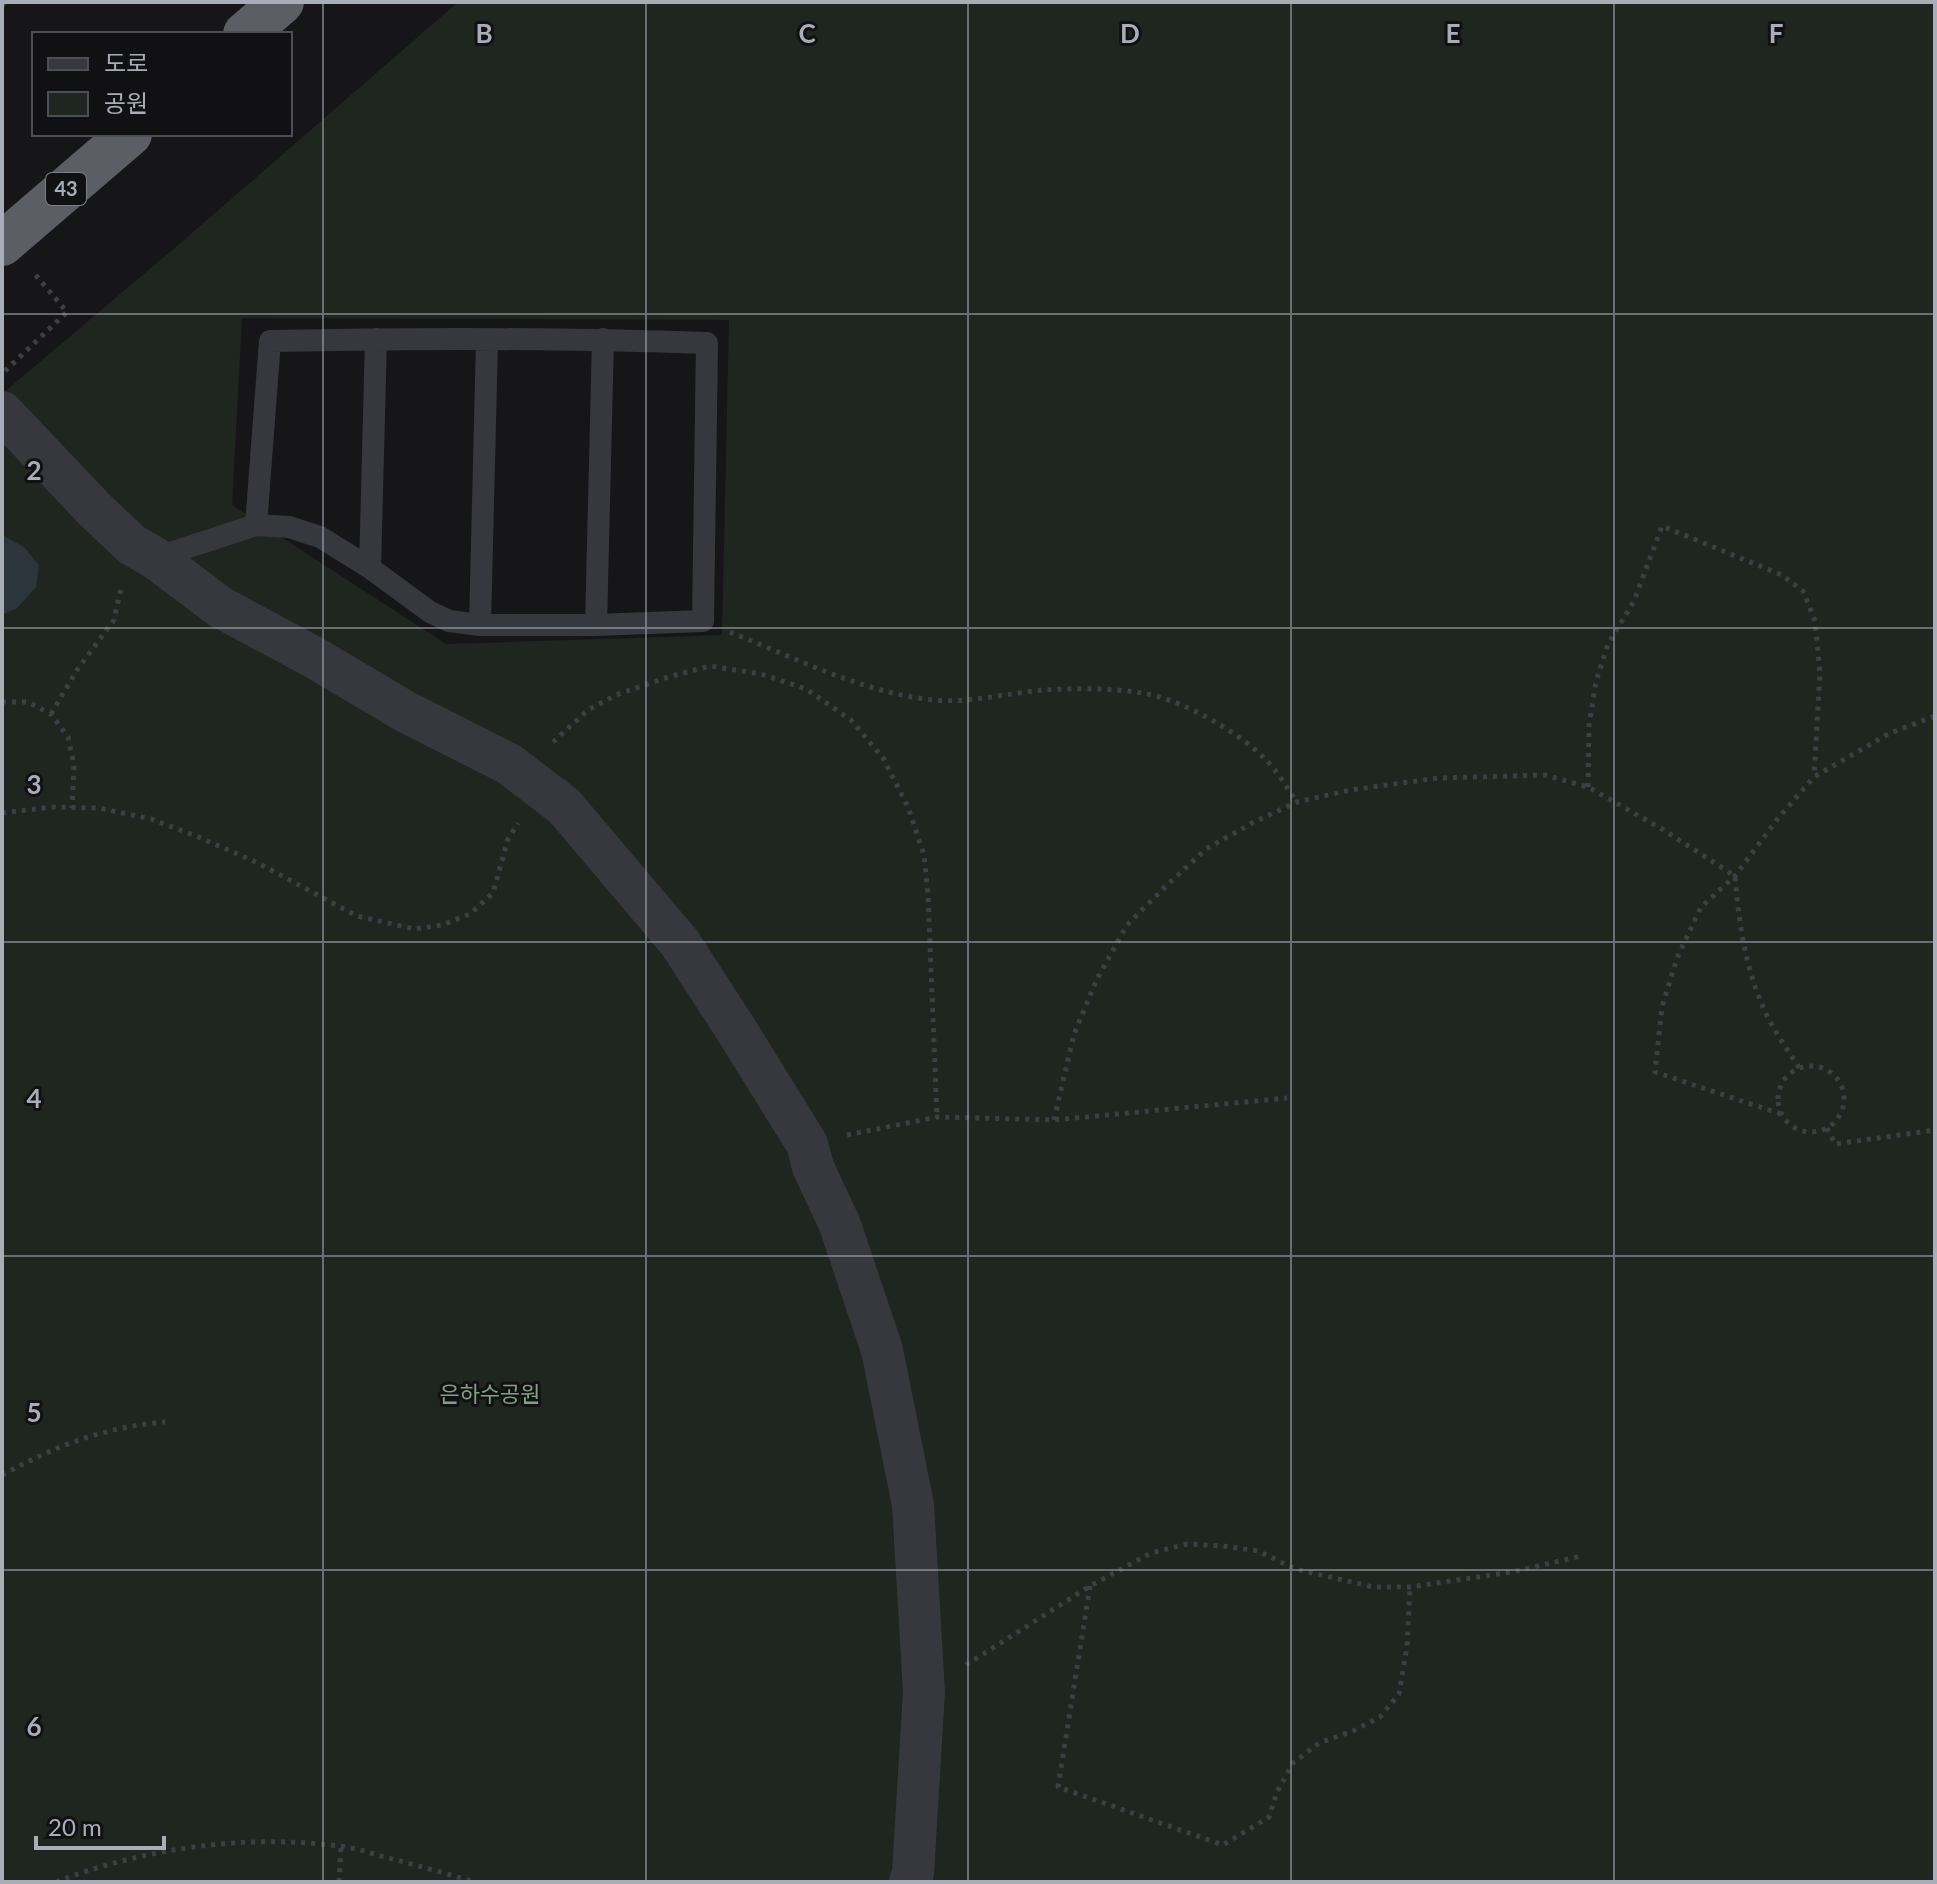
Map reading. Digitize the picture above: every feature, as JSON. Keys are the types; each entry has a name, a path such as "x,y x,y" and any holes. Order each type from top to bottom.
{"highway":[{"path":"247,32 282,2"},
{"name":"43","path":"4,242 128,136"}],"street":[{"path":"2,412 95,510 143,551 220,607 514,769 564,806 680,943 807,1144 813,1167 840,1225 882,1350 913,1505 924,1692 910,1882"}],"lane":[{"path":"370,568 376,339"},
{"path":"596,625 603,339"},
{"path":"143,551 256,525 289,527 320,537 370,568 430,612 449,621 480,625 596,625 703,621 707,343 603,339 270,341 256,525"},
{"path":"480,625 487,340"}],"path":[{"path":"2,373 67,312 4,242"},
{"path":"1588,787 1589,725 1596,681 1608,644 1634,601 1662,526 1782,575 1803,591 1815,621 1820,673 1814,777"},
{"path":"51,714 77,670 114,620 143,551"},
{"path":"703,621 840,676 927,700 1059,690 1146,693 1190,709 1229,729 1265,759 1297,802"},
{"path":"2,813 52,807 99,808 151,819 256,862 357,916 414,929 442,925 470,914 493,893 508,839 527,809 514,769 556,741 588,710 616,695 710,666 761,674 806,689 851,720 883,758 908,807 924,855 928,895 937,1117"},
{"path":"2,702 28,702 51,714 68,737 74,765 72,808"},
{"path":"1781,1114 1655,1072 1662,1007 1677,958 1701,907 1735,876 1779,817 1814,777 1888,734 1935,716"},
{"path":"1054,1120 1074,1034 1097,979 1127,925 1206,849 1297,802 1350,790 1439,778 1545,775 1588,787 1735,876"},
{"path":"1735,876 1738,918 1752,979 1772,1025 1800,1069"},
{"path":"1821,1068 1838,1081 1842,1091 1844,1102 1841,1112 1827,1128 1817,1132 1806,1132 1787,1123 1778,1103 1778,1092 1783,1082 1800,1069 1821,1068"},
{"path":"807,1144 937,1117 1054,1120 1287,1098"},
{"path":"1827,1128 1835,1144 1935,1130"},
{"path":"2,1475 40,1454 95,1434 132,1425 165,1422"},
{"path":"924,1692 1090,1586 1151,1553 1187,1544 1258,1551 1295,1569 1373,1587 1410,1587 1512,1572 1581,1556"},
{"path":"1090,1586 1058,1787 1223,1845 1269,1817 1277,1792 1293,1763 1319,1743 1380,1717 1399,1694 1407,1646 1410,1587"},
{"path":"56,1882 140,1857 206,1846 273,1842 341,1846 475,1882"},
{"path":"339,1882 341,1846"}],"green space":[{"name":"은하수공원","path":"458,2 1935,2 1935,1882 2,1882 2,394","holes":["242,318 729,320 722,635 446,644 232,505"]}],"shaded area":[{"path":"2,535 24,547 39,565 36,587 17,608 2,615"}]}
